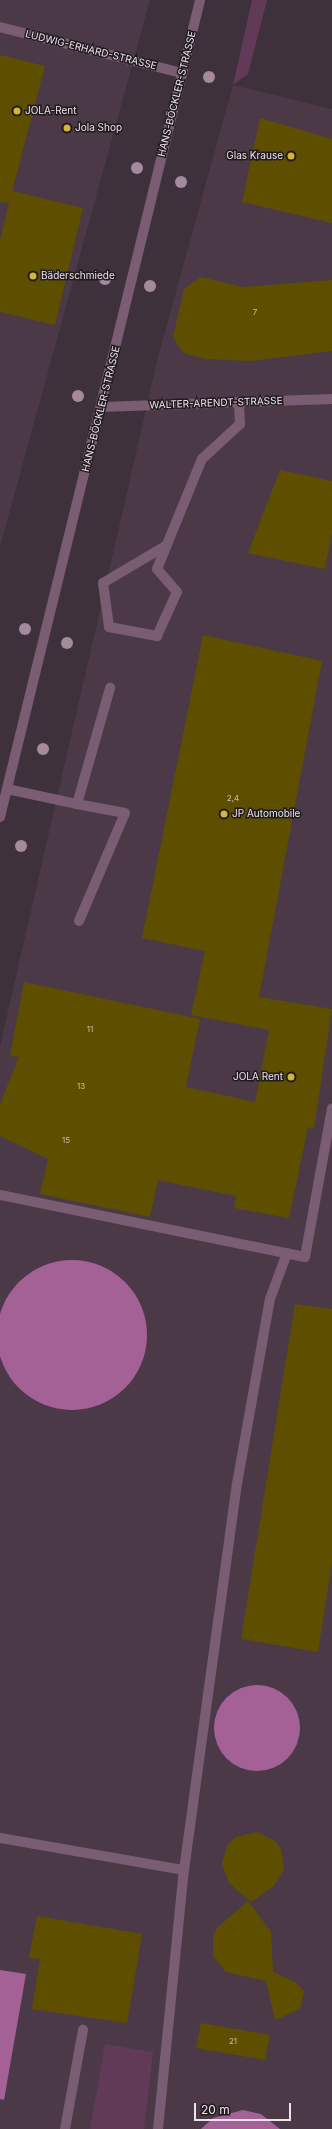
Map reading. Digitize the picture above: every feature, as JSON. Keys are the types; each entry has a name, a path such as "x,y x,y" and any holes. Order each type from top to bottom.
{"street":[{"name":"HANS-BÖCKLER-STRASSE","path":"0,818 200,0"},
{"name":"LUDWIG-ERHARD-STRASSE","path":"0,27 182,73"},
{"name":"WALTER-ARENDT-STRASSE","path":"101,407 332,399"},
{"path":"166,545 103,583 109,628 157,636 177,592 157,569 202,459 240,424 239,403"},
{"path":"77,804 110,688"},
{"path":"7,789 124,813 79,921"},
{"path":"0,1196 305,1257 332,1108"},
{"path":"158,2129 184,1870 237,1484 270,1299 287,1254"},
{"path":"0,1838 184,1870"},
{"path":"64,2129 83,2030"}],"shaded area":[{"path":"0,0 150,0 0,547"},
{"path":"252,0 267,0 248,74 233,85"},
{"path":"233,85 332,109 332,2129 0,2129 0,1046 158,357"},
{"path":"65,1260 79,1260 94,1263 107,1269 120,1277 130,1287 144,1313 147,1335 146,1350 141,1364 130,1383 120,1393 94,1407 79,1410 65,1410 50,1407 37,1401 24,1393 14,1383 0,1357 -3,1342 -3,1328 0,1313 6,1300 14,1287 24,1277 50,1263"},
{"path":"257,1685 273,1689 287,1698 296,1712 300,1728 296,1744 287,1758 273,1767 257,1771 241,1767 227,1758 218,1744 214,1728 218,1712 227,1698 241,1689"},
{"path":"0,1970 26,1974 4,2100 0,2099"},
{"path":"105,2044 153,2052 144,2129 90,2129"},
{"path":"243,2110 261,2114 280,2129 201,2129 213,2118"}],"building":[{"name":"JOLA-Rent","path":"0,55 45,66 9,203 0,202"},
{"name":"Glas Krause","path":"260,118 332,139 332,223 242,202"},
{"name":"Bäderschmiede","path":"12,191 83,208 55,325 0,312 0,240"},
{"path":"201,277 243,287 332,280 332,351 249,361 205,359 183,353 173,337 184,289"},
{"path":"280,470 332,481 332,532 325,569 248,553"},
{"path":"203,635 322,661 259,997 332,1009 314,1128 308,1127 289,1218 234,1208 236,1196 158,1180 150,1217 40,1194 48,1159 0,1136 0,1104 19,1057 10,1056 24,982 200,1019 186,1087 255,1102 269,1030 191,1015 205,951 142,938"},
{"path":"295,1304 332,1309 332,1562 318,1652 241,1639"},
{"path":"257,1832 275,1841 281,1849 284,1869 274,1886 251,1902 229,1883 222,1863 228,1844 236,1837"},
{"path":"248,1901 271,1932 273,1972 297,1983 304,1992 300,2009 275,2020 266,1981 226,1972 213,1956 213,1936 218,1927"},
{"path":"37,1916 142,1934 127,2023 32,2009 40,1959 29,1958"},
{"path":"201,2023 270,2035 265,2060 196,2048"}],"place":[{"name":"JOLA-Rent","path":"17,111"},
{"name":"Jola Shop","path":"67,128"},
{"name":"Glas Krause","path":"291,156"},
{"name":"Bäderschmiede","path":"33,276"},
{"name":"JP Automobile","path":"224,814"},
{"name":"JOLA Rent","path":"291,1077"}]}
